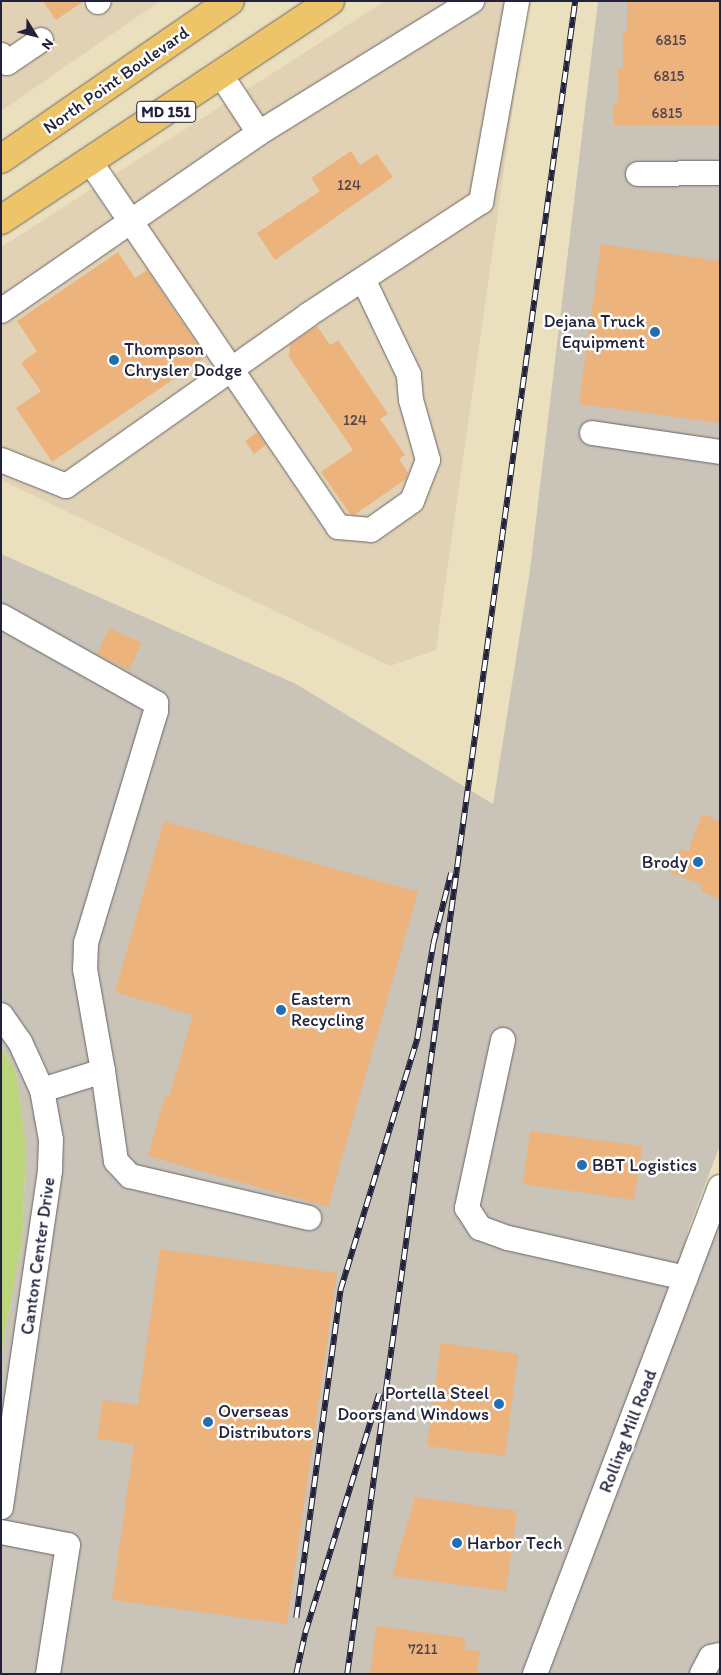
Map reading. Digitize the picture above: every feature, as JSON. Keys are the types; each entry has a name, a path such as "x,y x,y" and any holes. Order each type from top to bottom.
{"main road":[{"name":"North Point Boulevard","path":"1,159 230,1"},
{"name":"MD 151","path":"1,220 91,163 330,1"},
{"path":"1,136 111,82"}],"street":[{"path":"1,311 259,133 472,1"},
{"path":"1,460 66,486 233,367 363,279 482,202 517,1"},
{"path":"1,55 7,63 41,40"},
{"path":"221,75 259,133"},
{"path":"91,163 233,367 338,527 371,530 412,501 428,460 411,400 409,375 363,279"},
{"path":"638,174 720,174"},
{"path":"592,433 720,452"},
{"path":"1,616 156,703 156,711 86,943 85,969 103,1071 116,1162 130,1176 309,1218"},
{"name":"Canton Center Drive","path":"1,1015 23,1048 42,1090 49,1119 50,1171 1,1507"},
{"path":"503,1040 466,1208 480,1228 508,1238 686,1278"},
{"path":"42,1090 103,1071"},
{"name":"Rolling Mill Road","path":"535,1674 720,1188"},
{"path":"1,1532 68,1545 48,1674"},
{"path":"702,1674 711,1657 720,1655"}],"shaded area":[{"path":"1,1 160,1 1,111"},
{"path":"385,1 528,1 436,650 390,666 1,480 1,247"},
{"path":"598,1 720,1 720,1145 689,1227 647,1404 720,1215 720,1674 1,1674 1,1355 22,1241 26,1149 16,1072 1,1048 1,554 296,684 493,804 530,570"}],"green space":[{"path":"1,1048 16,1072 26,1149 22,1241 1,1355"}],"building":[{"path":"43,1 84,1 56,20"},
{"path":"627,1 720,1 720,125 614,125 614,103 618,103 618,67 623,67 623,32 627,32"},
{"path":"351,151 360,165 377,154 393,177 275,260 257,233 320,191 311,178"},
{"name":"Dejana Truck Equipment","path":"601,244 720,261 720,423 579,404"},
{"name":"Thompson Chrysler Dodge","path":"118,252 135,278 147,270 206,357 52,462 16,408 41,391 21,363 37,351 17,321"},
{"path":"317,326 330,345 338,340 388,414 380,419 405,455 399,459 408,473 406,479 354,515 350,514 321,472 353,450 289,357 290,344"},
{"path":"257,432 266,445 254,454 245,441"},
{"path":"109,628 142,643 129,670 97,654"},
{"name":"Brody","path":"702,814 720,821 720,899 701,891 703,885 671,873 680,849 688,852"},
{"name":"Eastern Recycling","path":"164,821 418,892 328,1207 148,1156 165,1096 169,1097 193,1015 115,992"},
{"name":"BBT Logistics","path":"530,1131 642,1146 634,1200 523,1184"},
{"name":"Overseas Distributors","path":"160,1249 337,1273 287,1624 112,1600 134,1444 97,1439 103,1400 138,1405"},
{"path":"441,1343 518,1354 505,1456 427,1446"},
{"name":"Harbor Tech","path":"415,1497 517,1511 506,1591 392,1576"},
{"path":"376,1626 466,1638 464,1649 480,1651 477,1674 370,1674"}],"railway":[{"path":"347,1674 575,1"},
{"path":"296,1618 340,1291 417,1039 433,944 451,873"},
{"path":"296,1674 305,1633 379,1394"}],"place":[{"name":"Dejana Truck Equipment","path":"655,332"},
{"name":"Thompson Chrysler Dodge","path":"114,360"},
{"name":"Brody","path":"698,862"},
{"name":"Eastern Recycling","path":"281,1010"},
{"name":"BBT Logistics","path":"582,1165"},
{"name":"Portella Steel Doors and Windows","path":"499,1404"},
{"name":"Overseas Distributors","path":"208,1422"},
{"name":"Harbor Tech","path":"457,1543"}]}
